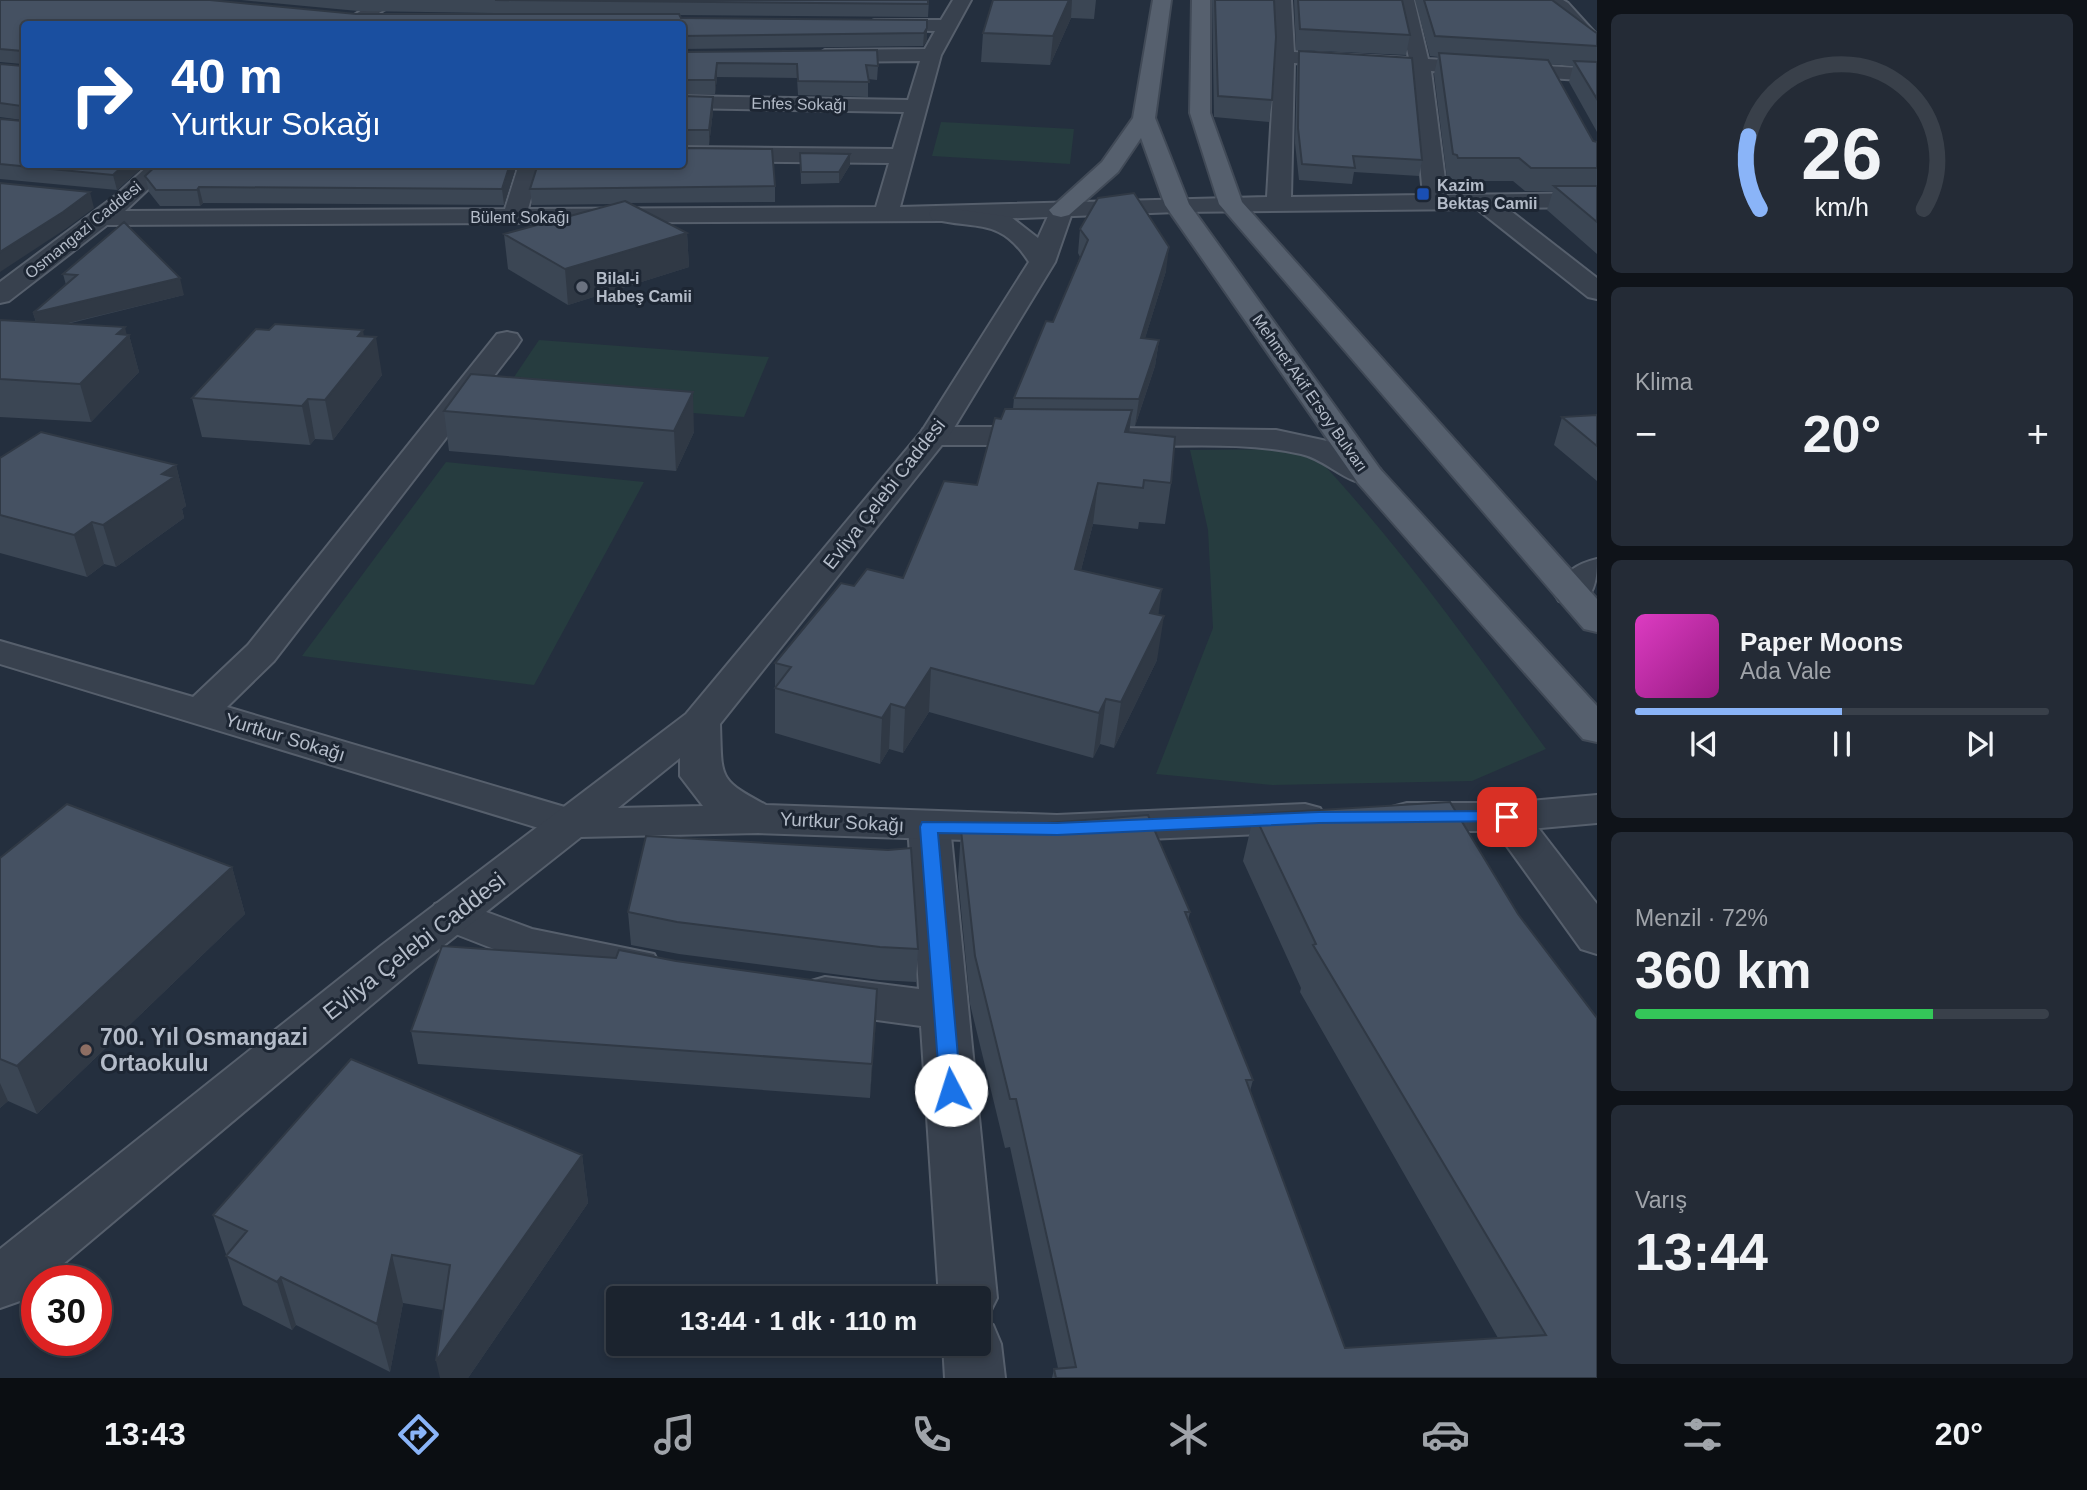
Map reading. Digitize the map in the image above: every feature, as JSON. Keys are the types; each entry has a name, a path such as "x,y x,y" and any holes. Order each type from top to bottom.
{"main road":[{"name":"Mehmet Akif Ersoy Bulvarı","path":"1162,0 1144,118 1177,205 1369,476 1597,730"},
{"path":"1201,0 1200,113 1231,204 1584,581 1597,621"},
{"path":"1061,209 1110,167 1144,118"}],"street":[{"path":"346,20 391,0"},
{"path":"886,214 931,55 962,0"},
{"path":"1279,204 1285,57 1282,0"},
{"path":"1405,0 1420,65 1436,202"},
{"path":"1557,4 1585,6"},
{"path":"1557,4 1590,29 1597,46"},
{"path":"346,20 392,19"},
{"path":"852,25 945,26"},
{"path":"807,56 931,55"},
{"path":"1285,57 1597,75"},
{"path":"1551,73 1564,97"},
{"name":"Enfes Sokağı","path":"686,102 916,106"},
{"path":"686,154 902,156"},
{"name":"Osmangazi Caddesi","path":"0,295 40,265 98,208 122,201 159,168"},
{"path":"514,217 529,168"},
{"path":"941,214 1177,205 1597,200"},
{"path":"1484,202 1597,291"},
{"name":"Bülent Sokağı","path":"98,208 514,217 941,214"},
{"name":"Evliya Çelebi Caddesi","path":"0,1283 451,915 700,723 934,436 1042,262 1061,209"},
{"path":"941,214 1002,222 1026,237 1042,262"},
{"path":"8,261 40,265"},
{"path":"1571,269 1597,267"},
{"path":"200,712 261,653 507,340"},
{"path":"934,436 1276,439 1316,448 1369,476"},
{"name":"Yurtkur Sokağı","path":"0,652 570,823"},
{"path":"700,723 701,776 718,797 758,818"},
{"name":"Yurtkur Sokağı","path":"758,818 929,827 1057,829 1359,817 1507,817 1597,809"},
{"path":"1507,817 1597,936"},
{"path":"570,823 758,818"},
{"path":"929,827 967,1286"},
{"path":"451,915 525,944 679,974"},
{"path":"785,989 944,1011"},
{"path":"973,1356 975,1378"}],"green space":[{"path":"941,122 1074,129 1070,164 932,156"},
{"path":"539,340 769,357 744,417 500,398"},
{"path":"1309,449 1403,557 1546,749 1472,781 1272,785 1156,774 1213,628 1208,530 1190,450"},
{"path":"446,462 644,482 534,685 302,656"}],"building":[{"path":"0,0 210,0 356,14 679,14 681,18 927,20 924,33 686,36 686,21 21,21 21,51 0,49"},
{"path":"495,0 928,0 928,4"},
{"path":"993,0 1069,0 1053,36 983,33"},
{"path":"1215,0 1274,0 1276,37 1272,100 1218,96"},
{"path":"1298,0 1402,0 1410,35 1300,29"},
{"path":"1424,0 1552,0 1597,33 1597,46 1435,36"},
{"path":"877,50 878,66 866,65 869,82 798,81 797,64 717,63 715,80 686,80 686,52"},
{"path":"1299,51 1412,58 1422,160 1353,156 1355,168 1302,164 1298,128"},
{"path":"1439,53 1548,60 1593,141 1597,142 1597,168 1531,168 1519,158 1458,158 1453,154"},
{"path":"1574,61 1597,62 1597,99"},
{"path":"0,64 21,66 21,106 0,103"},
{"path":"686,96 713,97 709,130 686,130"},
{"path":"0,119 21,121 21,166 0,164"},
{"path":"686,148 772,149 775,186 530,189 537,168 686,168"},
{"path":"800,153 850,154 839,172 801,172"},
{"path":"41,168 121,168 113,175"},
{"path":"154,168 509,168 502,189 199,187 197,190 156,190 145,176"},
{"path":"0,183 90,192 0,252"},
{"path":"1554,186 1597,186 1597,222"},
{"path":"1134,193 1169,247 1141,338 1159,340 1139,399 1014,398 1046,321 1053,322 1088,240 1080,229 1098,198"},
{"path":"625,201 687,233 565,269 504,234"},
{"path":"124,222 180,278 33,313 77,275 63,274"},
{"path":"0,320 125,327 117,334 129,335 80,384 0,379"},
{"path":"275,324 363,330 358,336 376,337 325,400 308,399 302,406 192,398 256,329 269,330"},
{"path":"471,374 693,392 674,431 444,411"},
{"path":"1005,409 1132,410 1125,432 1175,437 1171,483 1144,480 1143,488 1098,483 1075,569 1162,589 1150,613 1164,616 1121,702 1106,699 1099,713 931,668 905,708 891,704 882,718 775,688 791,667 775,663 841,583 854,586 867,569 903,578 944,481 977,485 995,418 1001,419"},
{"path":"1597,415 1597,446 1562,417"},
{"path":"41,432 176,465 162,474 174,477 103,525 92,522 74,535 0,515 0,458"},
{"path":"1450,802 1518,914 1597,1018 1597,1378 1056,1378 1054,1369 1076,1367 1016,1099 1010,1099 975,956 961,830 1148,815 1190,912 1185,912 1253,1080 1246,1080 1345,1348 1546,1335 1313,945 1316,944 1254,814"},
{"path":"67,804 232,867 17,1066 0,1059 0,858"},
{"path":"646,836 888,850 911,848 918,949 880,947 677,922 628,912"},
{"path":"442,946 616,958 619,950 676,961 877,989 872,1064 411,1031"},
{"path":"351,1059 582,1155 436,1361 450,1265 392,1255 377,1324 281,1277 277,1282 226,1256 247,1231 213,1215"}],"place":[{"name":"Kazim Bektaş Camii","path":"1423,194"},
{"name":"Bilal-i Habeş Camii","path":"582,287"},
{"name":"700. Yıl Osmangazi Ortaokulu","path":"86,1050"}],"route":[{"path":"951,1090 929,827 1057,829 1319,818 1507,817"}]}
